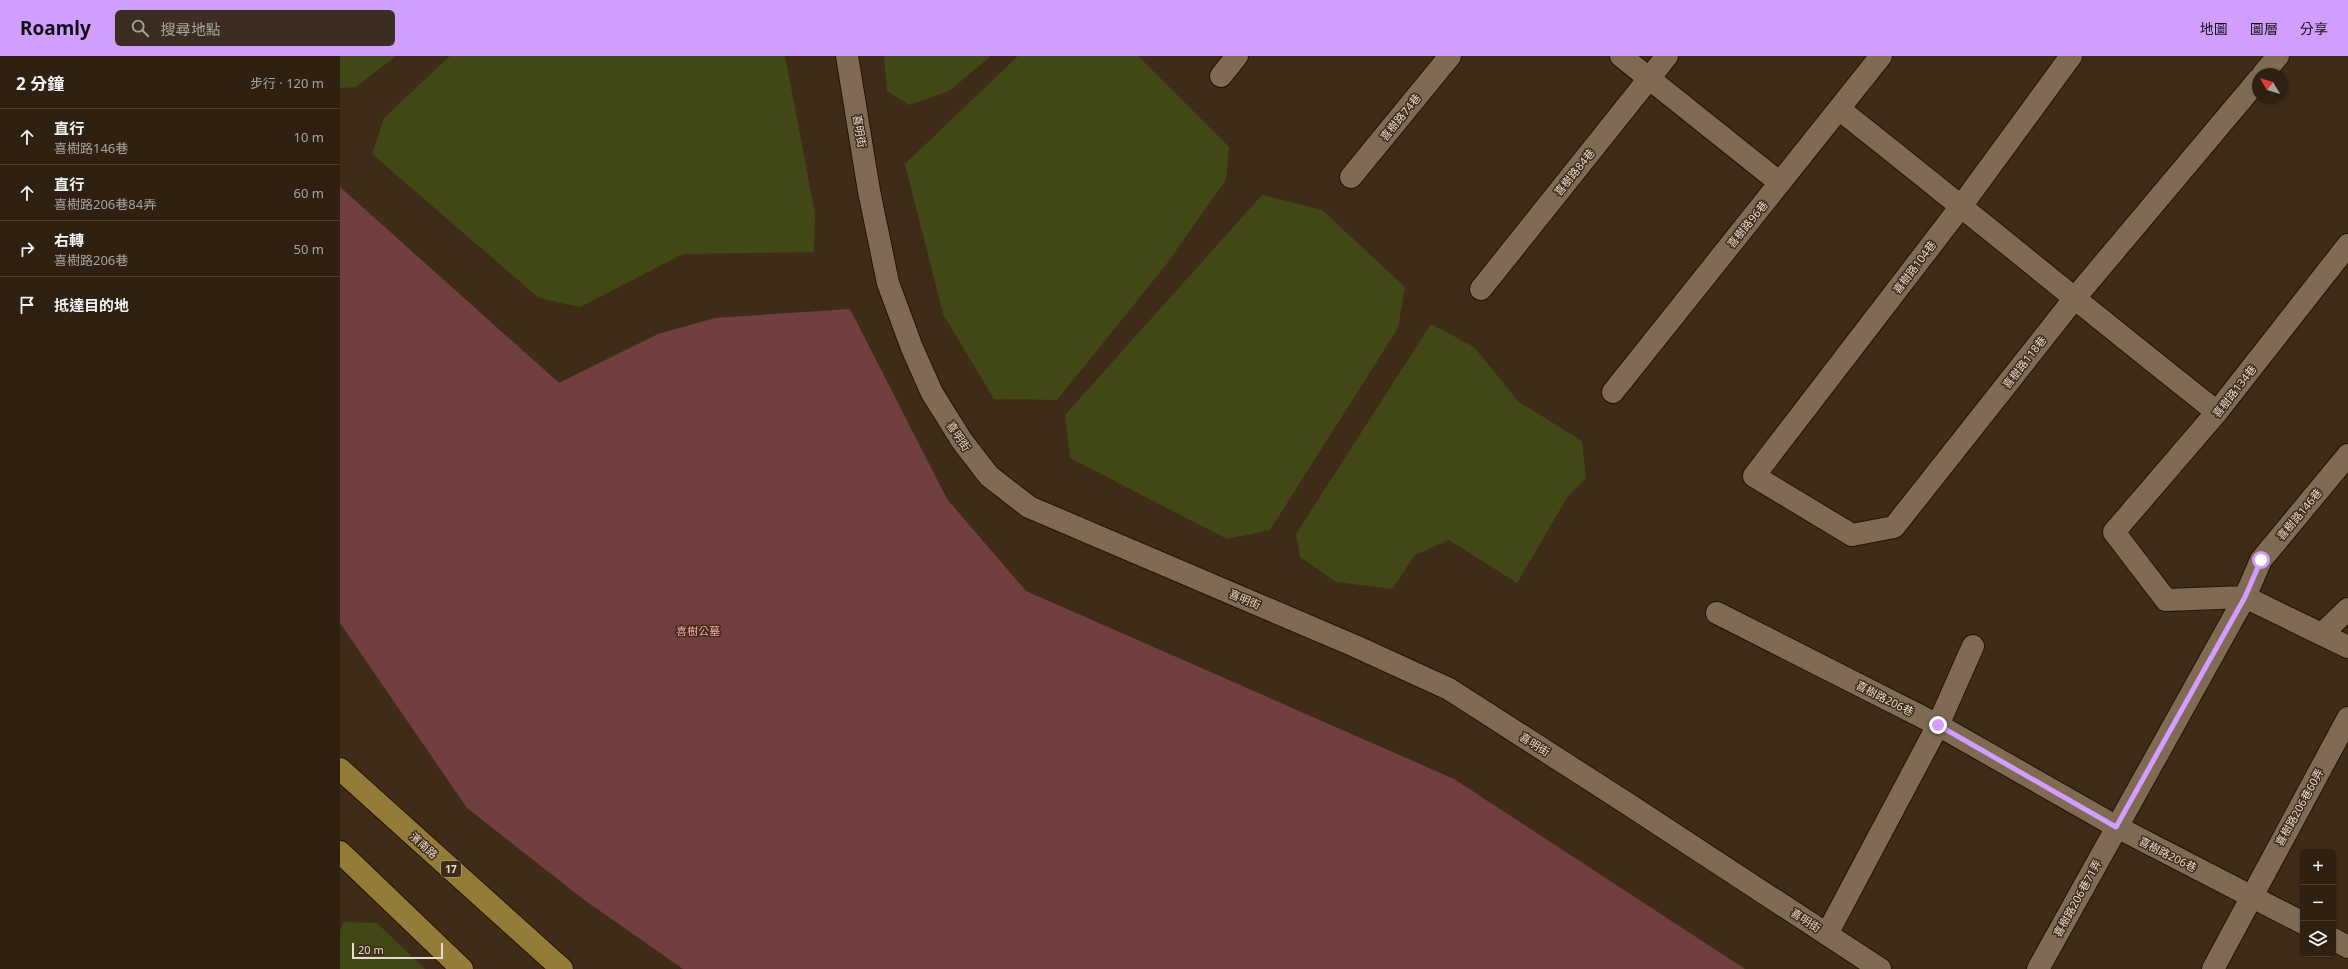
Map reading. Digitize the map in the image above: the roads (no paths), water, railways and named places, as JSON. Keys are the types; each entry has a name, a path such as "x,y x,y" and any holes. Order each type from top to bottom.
{"main road":[{"name":"濱南路","path":"340,769 562,969"},
{"path":"340,852 462,969"}],"street":[{"name":"喜明街","path":"847,56 869,191 888,283 912,348 932,393 962,441 989,476 1029,507 1355,646 1449,689 1880,969"},
{"path":"1221,76 1237,56"},
{"name":"喜樹路74巷","path":"1351,177 1450,56"},
{"path":"1621,56 1780,183"},
{"name":"喜樹路84巷","path":"1481,289 1667,56"},
{"name":"喜樹路96巷","path":"1613,392 1881,56"},
{"name":"喜樹路104巷","path":"1754,476 1962,205 2071,56"},
{"path":"2268,68 2278,56"},
{"name":"喜樹路118巷","path":"1754,476 1852,535 1894,527 2074,299 2252,87"},
{"path":"1839,109 1962,205 2074,299 2217,412"},
{"name":"喜樹路134巷","path":"2245,597 2166,600 2114,532 2217,412 2348,245"},
{"name":"喜樹路146巷","path":"2116,827 2245,597 2261,560 2348,455"},
{"path":"2245,597 2348,647"},
{"path":"2322,634 2348,609"},
{"name":"喜樹路206巷","path":"1717,613 1938,725 2116,827 2300,921"},
{"path":"1827,934 1938,725 1973,646"},
{"name":"喜樹路206巷60弄","path":"2213,969 2348,718"},
{"name":"喜樹路206巷71弄","path":"2038,969 2116,827"},
{"path":"2336,940 2348,946"}],"park label":[{"name":"喜樹公墓","path":"698,630"}]}
